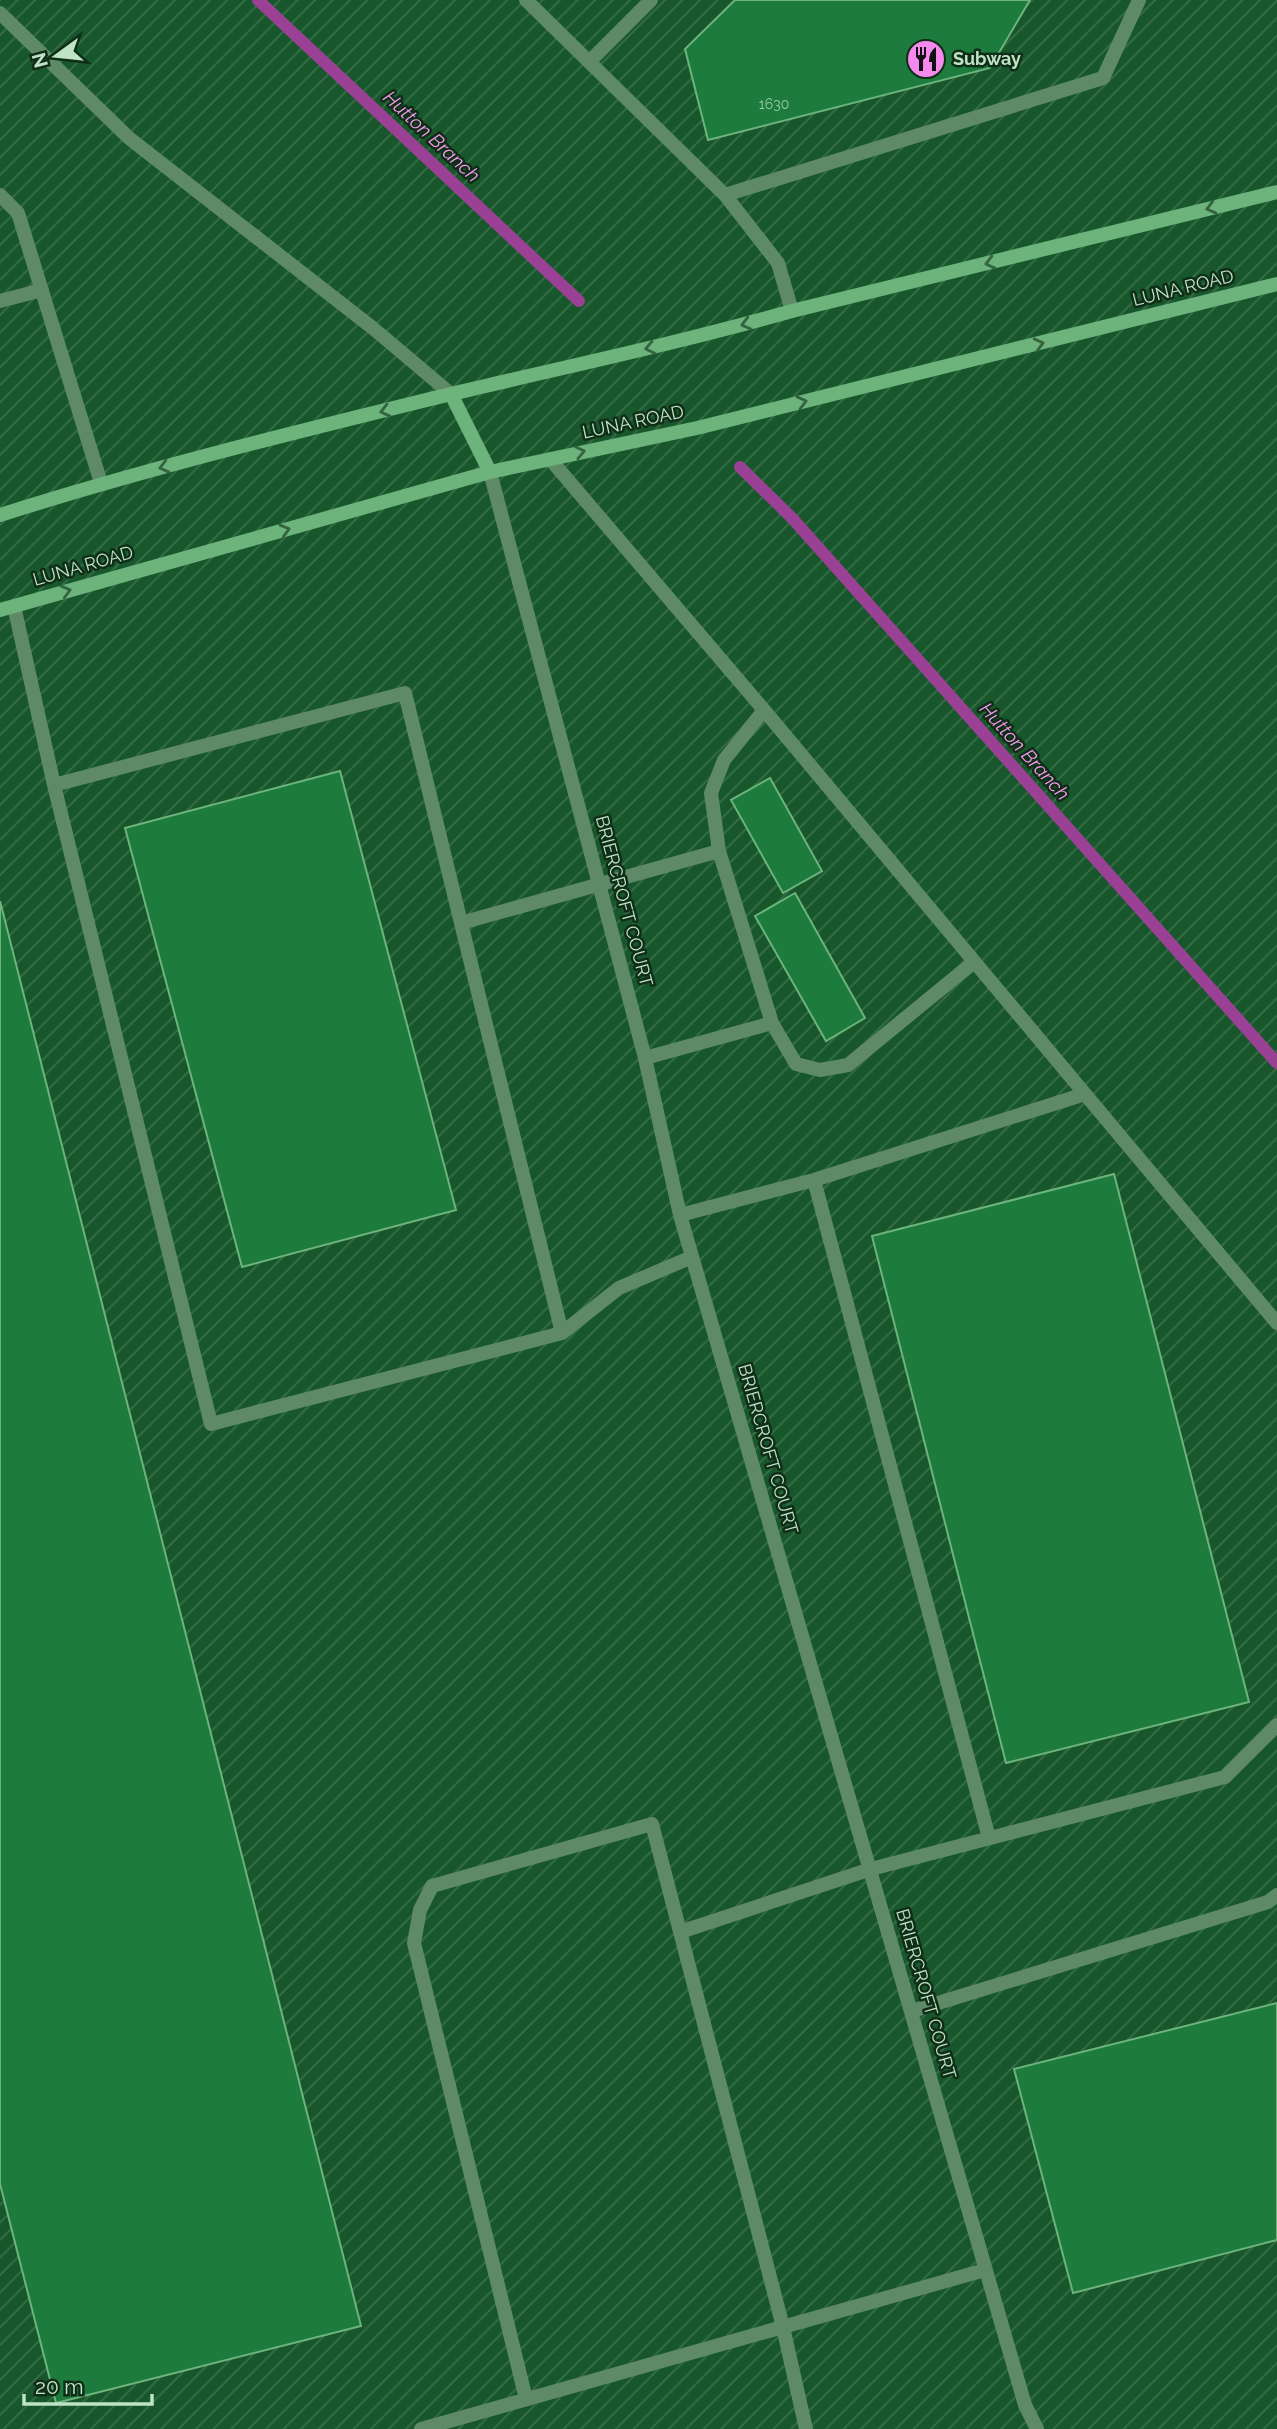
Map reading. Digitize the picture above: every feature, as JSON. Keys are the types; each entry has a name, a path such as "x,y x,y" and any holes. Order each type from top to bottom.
{"main road":[{"path":"0,515 101,483 451,394 716,332 1277,191"},
{"name":"LUNA ROAD","path":"7,608 490,472 697,428 1277,284"},
{"path":"451,394 490,472"}],"street":[{"path":"526,0 725,195 778,263 792,312"},
{"path":"589,62 650,0"},
{"path":"725,195 1103,78 1139,0"},
{"path":"0,13 129,138 374,329 451,394"},
{"path":"0,195 18,213 101,483"},
{"path":"0,301 42,290"},
{"path":"550,459 764,710 1277,1323"},
{"name":"BRIERCROFT COURT","path":"490,472 645,1058 680,1215 985,2270 1025,2406 1037,2429"},
{"path":"7,608 54,785 211,1424 562,1333 619,1288 692,1257"},
{"path":"54,785 405,694 562,1333"},
{"path":"764,710 724,760 711,793 719,851 772,1023 796,1064 820,1070 848,1065 974,962"},
{"path":"461,923 719,851"},
{"path":"645,1058 772,1023"},
{"path":"680,1215 814,1181 1085,1094"},
{"path":"814,1181 989,1838"},
{"path":"680,1932 871,1869 1225,1777 1277,1725"},
{"path":"526,2399 414,1943 420,1910 432,1886 652,1824 783,2327 806,2429"},
{"path":"912,2011 1268,1902 1277,1895"},
{"path":"421,2429 985,2270"}],"shaded area":[{"path":"0,0 1277,0 1277,2429 0,2429"}],"building":[{"path":"735,0 1030,0 990,68 708,140 685,49"},
{"path":"340,771 456,1210 242,1267 125,828"},
{"path":"770,778 822,871 783,893 731,800"},
{"path":"795,893 865,1018 826,1041 755,916"},
{"path":"0,901 361,2326 56,2403 0,2184"},
{"path":"1114,1174 1249,1702 1006,1763 872,1236"},
{"path":"1277,2003 1277,2240 1073,2293 1014,2069"}],"waterway":[{"name":"Hutton Branch","path":"258,0 579,301"},
{"name":"Hutton Branch","path":"740,467 792,518 1277,1063"}],"place":[{"name":"Subway","path":"926,59"}]}
